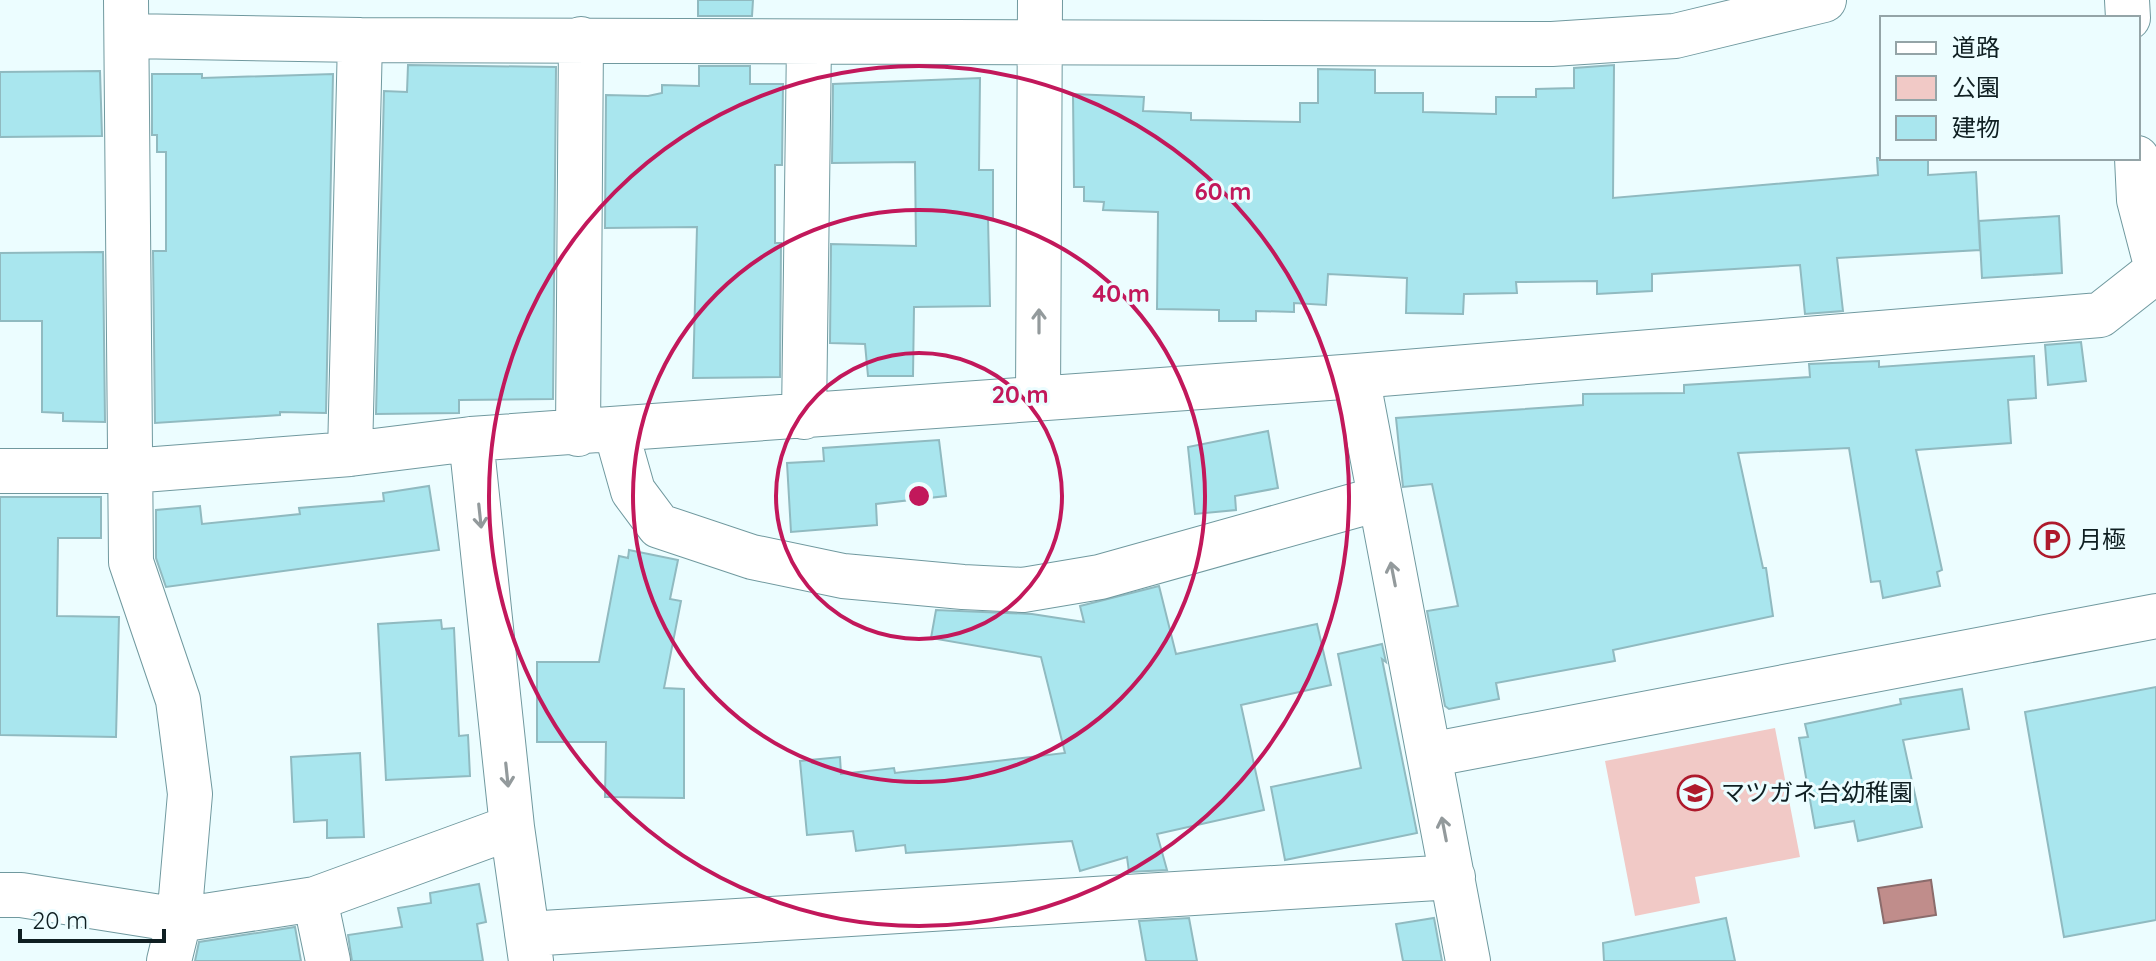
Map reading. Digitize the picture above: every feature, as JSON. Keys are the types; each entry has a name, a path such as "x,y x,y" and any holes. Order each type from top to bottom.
{"street":[{"path":"1038,399 1040,0"},
{"path":"174,940 190,794 178,700 131,562 127,18 360,40 1552,44 1675,36 1824,0"},
{"path":"581,39 597,432 633,491 659,526 752,557 843,576 1023,590 1100,577 1378,499"},
{"path":"350,454 360,40"},
{"path":"804,417 809,42"},
{"path":"2137,160 2139,200 2156,265"},
{"path":"0,471 130,471 350,454 471,439 1357,376 2100,315 2156,271"},
{"path":"1357,376 1468,961"},
{"path":"471,439 512,827 529,948 1453,877"},
{"path":"1429,755 2156,616"},
{"path":"0,895 21,895 174,940 315,899 512,827"},
{"path":"315,899 328,961"}],"green space":[{"path":"1775,728 1800,857 1695,877 1700,903 1635,916 1605,761"}],"shaded area":[{"path":"1931,880 1936,915 1884,923 1878,888"}],"building":[{"path":"698,0 753,0 752,16 698,16"},
{"path":"408,65 556,67 553,399 459,400 459,413 376,414 384,91 407,92"},
{"path":"1614,65 1613,198 1878,175 1877,158 1928,160 1928,175 1976,172 1980,250 1837,258 1843,311 1805,314 1800,265 1652,274 1652,291 1597,294 1597,281 1516,282 1517,293 1464,294 1463,314 1406,313 1407,278 1328,274 1326,305 1294,303 1294,312 1256,311 1256,321 1219,321 1219,310 1157,309 1158,212 1103,210 1104,202 1084,201 1084,187 1074,187 1073,94 1144,97 1143,111 1191,113 1191,120 1300,122 1300,103 1318,103 1318,69 1375,70 1375,93 1423,93 1423,112 1496,114 1496,97 1536,97 1536,89 1574,88 1574,68"},
{"path":"699,66 750,66 750,84 783,84 782,165 775,165 775,243 781,243 780,377 693,378 697,227 605,228 606,95 648,96 662,93 662,85 699,86"},
{"path":"100,71 102,136 0,137 0,72"},
{"path":"152,74 202,74 202,78 333,74 326,413 280,412 280,415 155,423 153,251 166,251 166,152 157,152 157,135 152,135"},
{"path":"980,78 979,170 993,170 993,218 988,218 990,306 914,307 913,376 868,376 865,344 830,343 831,244 916,246 915,162 832,163 833,84"},
{"path":"2059,216 2062,273 1982,278 1979,221"},
{"path":"103,252 105,422 63,421 63,413 42,412 42,321 0,321 0,253"},
{"path":"2081,342 2086,381 2048,385 2045,345"},
{"path":"2034,356 2036,398 2008,400 2011,443 1916,450 1942,570 1937,572 1940,586 1883,598 1880,581 1871,582 1849,448 1738,453 1763,568 1766,568 1773,616 1613,650 1615,661 1496,683 1499,699 1449,709 1445,706 1427,611 1458,606 1432,484 1403,487 1396,418 1583,405 1583,394 1684,393 1684,385 1810,377 1809,364 1879,361 1879,367"},
{"path":"1268,431 1278,488 1235,496 1236,510 1195,514 1188,447"},
{"path":"939,440 946,496 876,504 877,525 791,532 787,463 824,461 823,448"},
{"path":"429,486 439,550 166,587 156,558 156,510 200,506 202,524 300,514 299,508 384,501 383,493"},
{"path":"0,497 101,497 101,538 58,538 57,616 119,617 116,737 0,735"},
{"path":"629,550 678,560 670,599 681,601 664,688 684,689 684,798 605,797 606,742 537,742 537,662 599,662 619,556 628,558"},
{"path":"1159,586 1176,654 1317,624 1331,685 1241,705 1264,810 1157,834 1167,870 1129,872 1127,857 1080,871 1072,841 906,853 905,845 856,851 853,831 807,835 800,761 840,757 841,774 894,768 895,773 1065,753 1041,657 931,638 936,610 1032,614 1084,622 1080,606"},
{"path":"441,620 442,629 454,628 459,736 468,735 470,776 386,780 378,624"},
{"path":"1382,644 1386,662 1382,659 1417,833 1285,860 1271,787 1361,768 1338,654"},
{"path":"2156,687 2156,920 2064,937 2025,712"},
{"path":"1962,689 1969,729 1903,740 1922,827 1858,841 1854,821 1815,828 1799,738 1808,737 1805,724 1901,704 1900,699"},
{"path":"360,753 364,837 327,838 327,820 294,822 291,757"},
{"path":"479,884 486,922 477,924 483,961 352,961 348,935 402,927 398,908 431,903 430,893"},
{"path":"1189,918 1197,961 1146,961 1139,921"},
{"path":"1434,918 1442,961 1403,961 1396,924"},
{"path":"1726,918 1735,961 1604,961 1603,943"},
{"path":"295,927 301,961 195,961 199,942"}],"place":[{"name":"月極","path":"2052,540"},
{"name":"マツガネ台幼稚園","path":"1695,793"}]}
